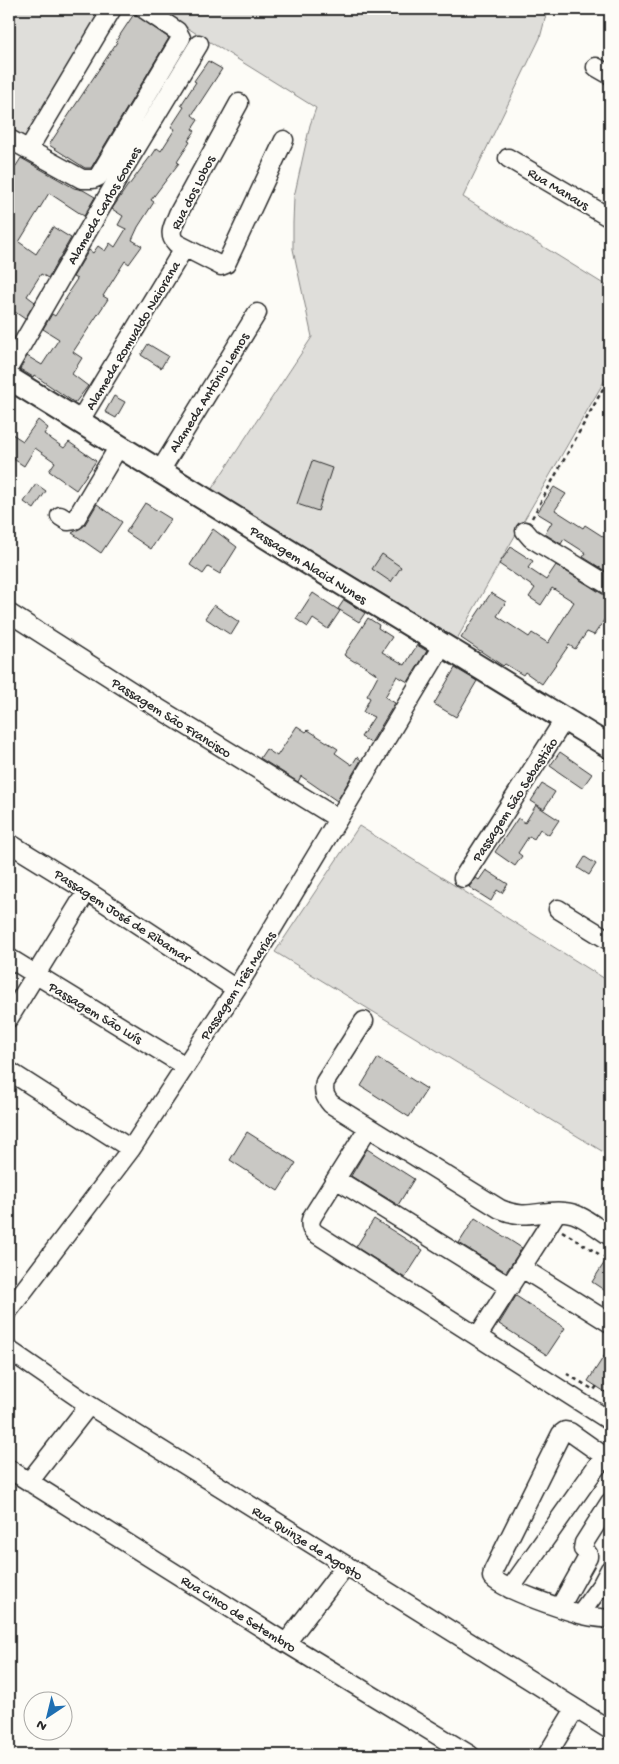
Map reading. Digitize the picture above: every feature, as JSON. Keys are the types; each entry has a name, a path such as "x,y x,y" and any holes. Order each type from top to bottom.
{"main road":[{"name":"Passagem Alacid Nunes","path":"9,378 442,646 610,747"}],"street":[{"path":"28,150 112,9"},
{"path":"9,139 82,179 98,177 180,38 178,31 144,9"},
{"name":"Alameda Carlos Gomes","path":"9,367 124,168 200,44"},
{"name":"Rua dos Lobos","path":"239,103 178,214 171,233 173,240 184,248 221,266 226,264 284,140"},
{"name":"Rua Manaus","path":"508,158 610,218"},
{"name":"Alameda Romualdo Naiorana","path":"79,422 184,248"},
{"name":"Alameda Antônio Lemos","path":"160,471 257,313"},
{"path":"60,516 68,521 75,520 119,446"},
{"path":"525,531 531,538 610,586"},
{"name":"Passagem São Francisco","path":"9,613 150,703 338,818"},
{"name":"Passagem Três Marias","path":"12,1299 131,1149 236,989 442,646"},
{"name":"Passagem São Sebastião","path":"463,878 564,720"},
{"name":"Passagem José de Ribamar","path":"9,843 87,891 236,989"},
{"path":"9,1018 87,891"},
{"path":"558,909 610,941"},
{"name":"Passagem São Luís","path":"9,958 185,1066"},
{"path":"364,1021 326,1082 323,1090 325,1098 368,1128 500,1209 524,1216 558,1221"},
{"path":"9,1071 131,1149"},
{"path":"368,1128 312,1217 311,1229 610,1421"},
{"path":"336,1179 510,1287"},
{"path":"478,1336 522,1268 565,1212 574,1214 610,1236"},
{"path":"522,1268 610,1323"},
{"name":"Rua Quinze de Agosto","path":"9,1350 89,1405 610,1730"},
{"path":"29,1482 89,1405"},
{"path":"510,1588 607,1459 570,1432 565,1431 561,1434 493,1571 492,1577 494,1580 510,1588 560,1607 580,1614 610,1619"},
{"name":"Rua Cinco de Setembro","path":"9,1469 286,1643 470,1755"},
{"path":"560,1607 588,1557 588,1554 583,1549 584,1542 610,1502"},
{"path":"286,1643 346,1565"},
{"path":"580,1614 607,1581"},
{"path":"547,1755 575,1709"}],"path":[{"path":"525,531 610,376"},
{"path":"558,1221 610,1261"}],"shaded area":[{"path":"9,9 116,9 27,138 9,127"},
{"path":"157,9 531,9 546,15 540,38 463,197 610,288 610,371 457,639 211,490 312,337 293,249 293,223 294,197 310,125 316,108"},
{"path":"359,826 610,982 610,1156 275,952"}],"building":[{"path":"134,14 169,38 91,168 85,168 49,145"},
{"path":"208,61 222,69 192,115 198,120 192,129 195,131 188,141 190,142 177,162 179,163 151,200 154,202 132,240 142,246 129,264 125,261 103,296 108,299 73,352 82,358 72,374 88,386 75,403 34,375 33,377 20,369 27,356 42,365 59,339 43,329 52,314 55,316 70,292 77,279 73,277 89,250 93,253 98,246 105,251 110,243 115,247 126,229 118,225 123,216 112,209 157,148 161,151 175,129 171,127 184,107 181,105"},
{"path":"21,158 74,188 83,190 95,197 84,216 49,193 19,242 36,254 53,227 71,238 48,278 41,274 27,296 35,302 25,319 15,312 9,322 9,177"},
{"path":"148,344 168,356 161,368 141,355"},
{"path":"114,396 125,402 116,418 105,412"},
{"path":"38,420 48,428 44,434 64,448 69,442 96,461 76,490 49,471 55,462 35,448 24,466 9,456 9,432 23,441"},
{"path":"312,461 332,468 318,511 297,504"},
{"path":"36,484 46,491 34,509 24,502"},
{"path":"554,487 566,494 555,510 583,528 585,525 610,541 610,574 583,557 586,553 564,539 561,544 545,534 552,522 537,513"},
{"path":"145,503 171,519 151,549 126,532"},
{"path":"97,504 122,522 101,553 72,533 84,526"},
{"path":"213,529 237,547 220,574 208,567 203,574 190,565"},
{"path":"511,547 533,561 528,568 546,580 556,565 610,597 610,611 594,635 587,632 575,649 569,645 542,684 525,672 523,675 505,664 503,666 461,638 491,593 506,602 497,616 529,637 532,633 548,643 574,602 552,588 541,605 529,597 535,588 499,564"},
{"path":"382,554 401,567 391,582 372,569"},
{"path":"313,593 340,611 328,629 313,619 308,627 296,619"},
{"path":"344,600 365,613 359,622 338,609"},
{"path":"214,605 239,622 231,635 205,618"},
{"path":"368,618 379,625 378,628 392,637 382,652 405,665 417,645 427,651 408,682 397,676 385,697 395,703 371,743 361,737 374,717 363,712 370,698 367,696 378,675 344,655"},
{"path":"455,668 477,681 456,717 434,704"},
{"path":"297,726 306,732 308,730 338,749 335,753 352,765 357,757 361,760 337,801 301,776 298,782 260,758 266,749 277,756"},
{"path":"560,752 592,774 582,788 550,766"},
{"path":"542,784 555,792 544,809 531,801"},
{"path":"536,805 559,820 549,835 540,829 534,839 529,836 518,853 522,856 515,866 495,852 518,818 525,823"},
{"path":"585,857 596,864 589,875 578,868"},
{"path":"486,870 508,884 502,893 497,890 491,901 469,887 476,878 479,880"},
{"path":"378,1058 427,1089 409,1117 361,1086"},
{"path":"247,1132 296,1163 278,1191 230,1160"},
{"path":"367,1149 414,1179 398,1205 351,1176"},
{"path":"475,1218 522,1248 506,1272 459,1243"},
{"path":"374,1219 423,1250 405,1278 356,1247"},
{"path":"610,1254 610,1294 592,1282"},
{"path":"516,1296 565,1328 547,1355 499,1324"},
{"path":"610,1347 610,1395 588,1381"}]}
